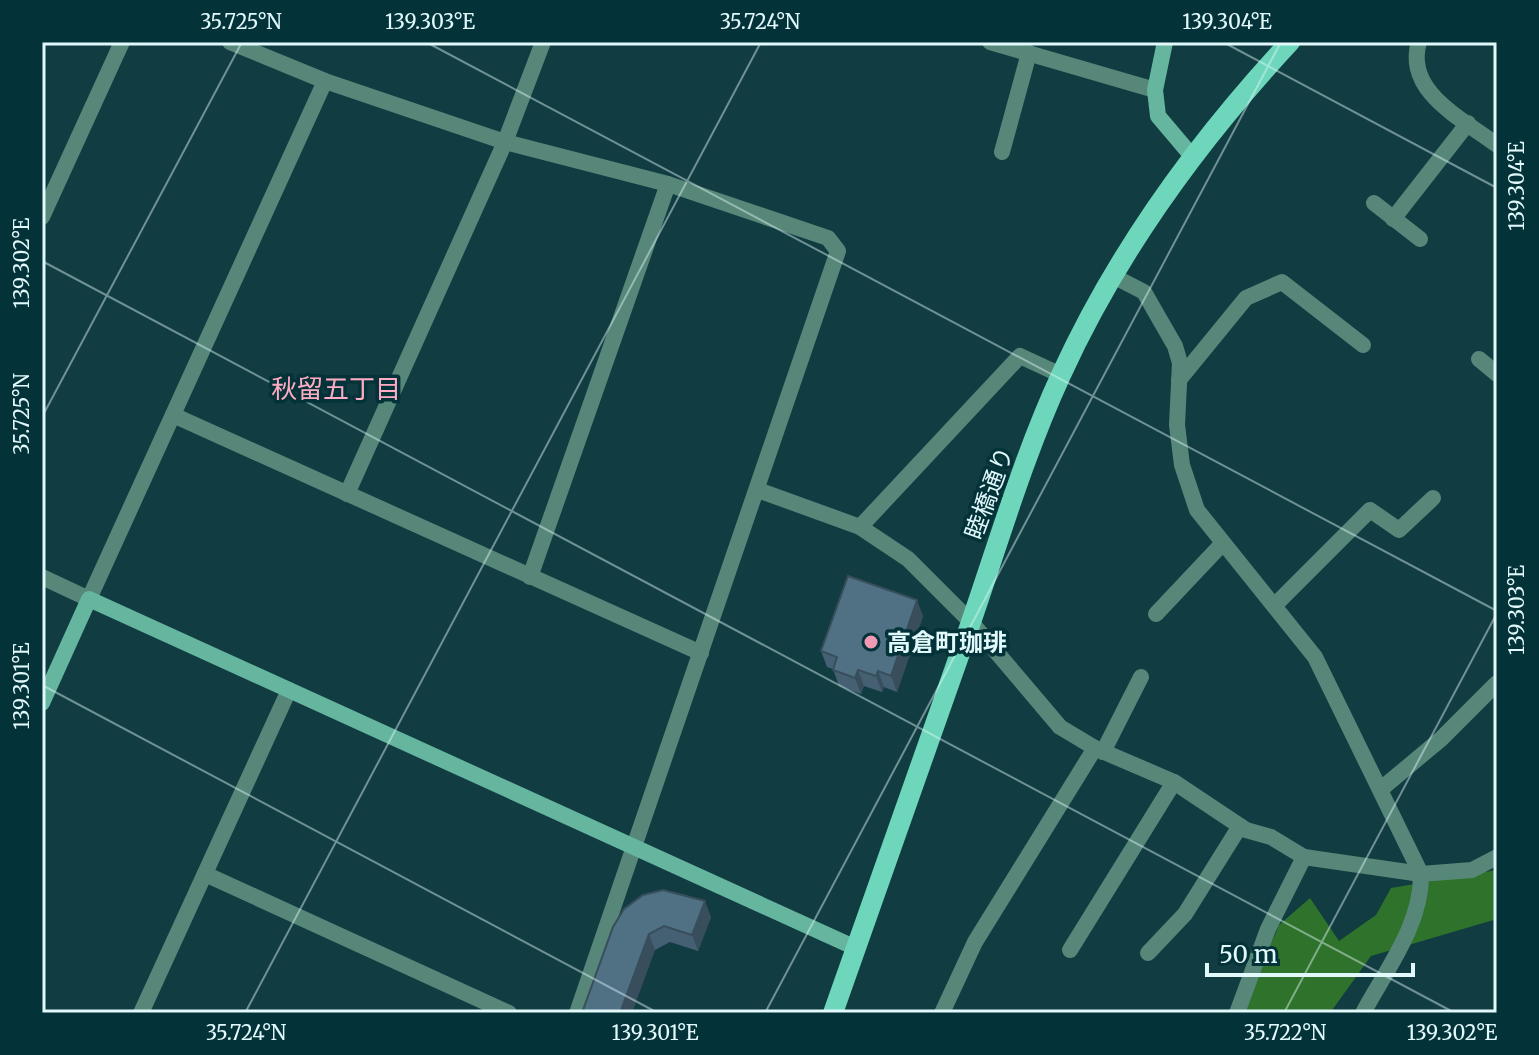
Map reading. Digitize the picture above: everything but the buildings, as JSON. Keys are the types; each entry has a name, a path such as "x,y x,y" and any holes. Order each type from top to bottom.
{"main road":[{"name":"睦橋通り","path":"833,1013 1012,501 1061,375 1113,276 1191,155 1290,42"}],"street":[{"path":"42,217 122,42"},
{"path":"230,42 325,81 505,142 668,184 828,238 838,251 577,1013"},
{"path":"347,494 505,142 543,42"},
{"path":"990,42 1155,90"},
{"path":"1165,42 1155,90 1158,116 1191,155"},
{"path":"1419,42 1414,58 1425,91 1497,145"},
{"path":"1002,152 1029,53"},
{"path":"42,703 325,81"},
{"path":"1393,219 1468,123"},
{"path":"530,577 668,184"},
{"path":"1374,203 1420,239"},
{"path":"1113,276 1144,292 1175,346 1179,380 1177,425 1182,465 1197,510 1315,657 1421,874 1421,893 1412,922 1363,1013"},
{"path":"1179,380 1246,298 1282,282 1363,345"},
{"path":"860,527 1020,356 1061,375"},
{"path":"1479,359 1497,374"},
{"path":"173,415 701,653"},
{"path":"758,490 860,527 908,559 971,622 1060,727 1099,750 1174,782 1240,826 1271,837 1304,857 1421,874 1472,870 1497,857"},
{"path":"1275,605 1370,510 1399,530 1433,498"},
{"path":"1156,614 1223,543"},
{"path":"42,577 856,948"},
{"path":"942,1013 975,942 1099,750 1141,677"},
{"path":"1381,789 1441,739 1497,683"},
{"path":"141,1013 289,690"},
{"path":"1070,950 1174,782"},
{"path":"1148,953 1185,914 1240,826"},
{"path":"1237,1013 1268,929 1304,857"},
{"path":"205,874 509,1013"}],"green space":[{"path":"1497,870 1497,919 1371,956 1330,1013 1242,1013 1279,925 1310,898 1339,941 1376,915 1391,888"}],"place":[{"name":"高倉町珈琲","path":"871,642"}],"district":[{"name":"秋留五丁目","path":"336,388"}]}
